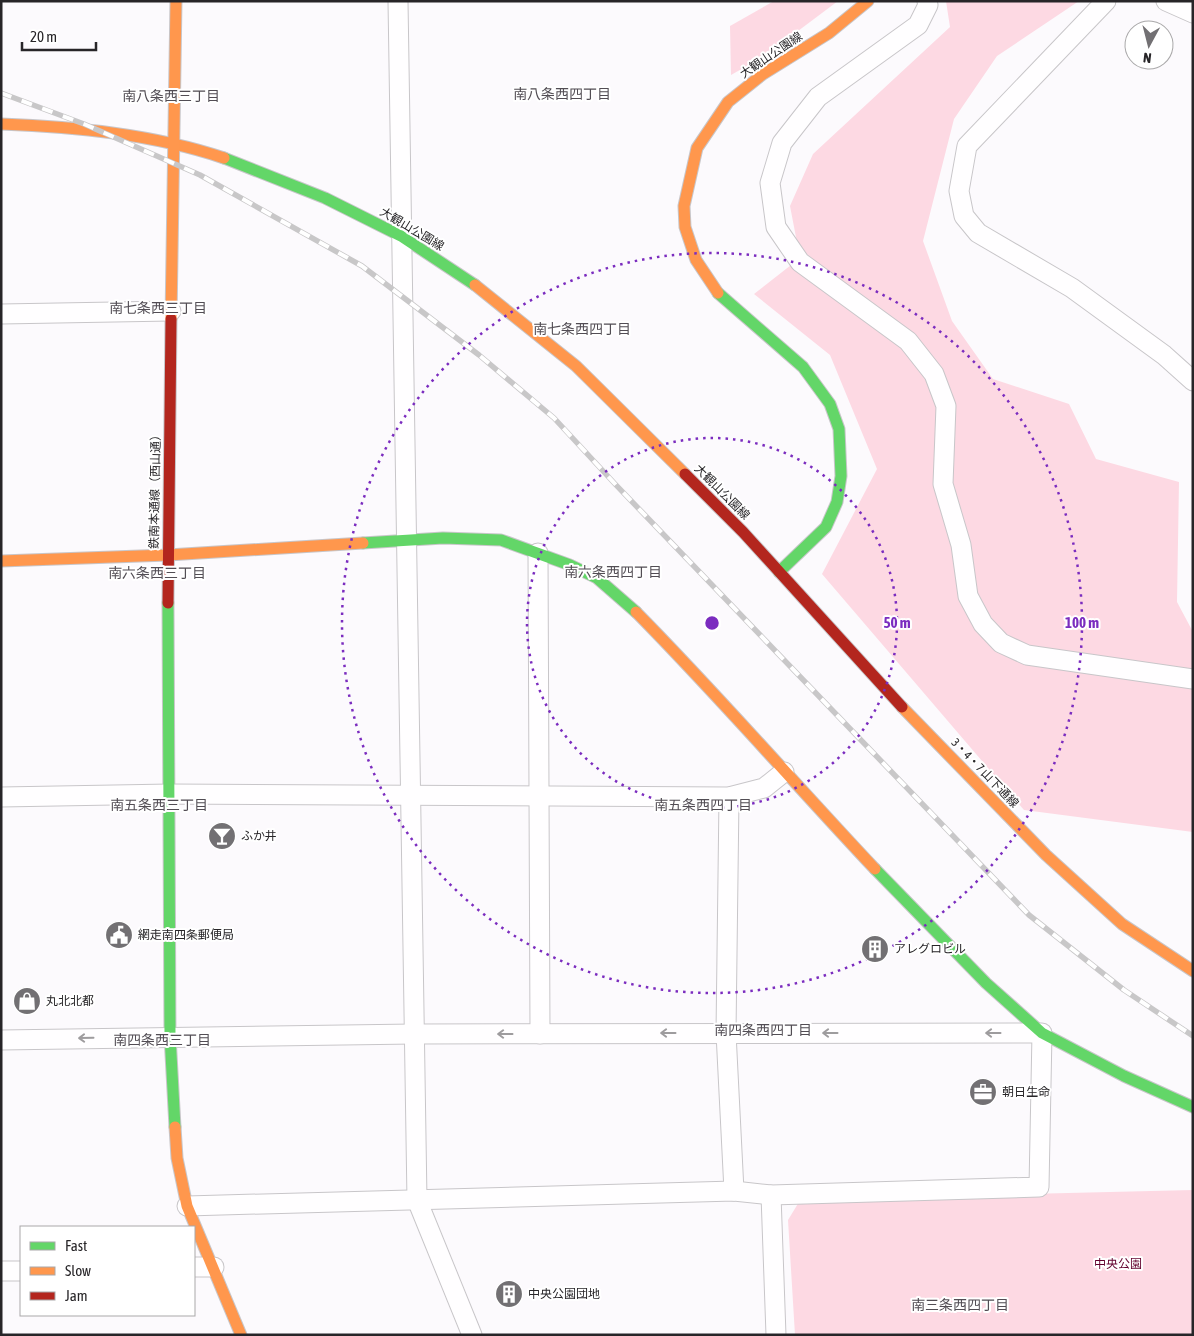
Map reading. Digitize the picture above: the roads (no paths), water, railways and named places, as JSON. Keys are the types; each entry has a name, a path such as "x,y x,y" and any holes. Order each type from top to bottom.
{"street":[{"name":"鉄南本通線（西山通）","path":"176,1 168,555 170,1036 177,1158 187,1206 241,1335"},
{"path":"398,1 416,1200 472,1335"},
{"name":"大観山公園線","path":"1,124 57,126 174,143 222,157 325,198 401,236 490,296 576,366 743,532 779,572 826,527 837,502 841,476 839,429 830,404 820,386 803,367 721,297 696,260 685,227 684,206 697,148 728,102 763,74 829,33 868,1"},
{"path":"927,1 928,5 918,26 818,97 782,143 770,183 776,227 800,262 908,341 934,374 946,406 944,484 961,545 968,596 983,624 1001,643 1027,655 1193,679"},
{"path":"1106,1 967,146 959,191 964,216 978,234 1072,288 1164,355 1193,381"},
{"path":"1166,1 1193,13"},
{"path":"1,314 171,311"},
{"path":"1,561 168,555 407,542 443,538 501,540 538,553 597,578 624,599 684,660 784,772 986,983 1042,1033 1124,1076 1193,1108"},
{"path":"538,553 540,1034"},
{"name":"3・4・7 山下通線","path":"779,572 918,723 1046,855 1122,924 1193,971"},
{"path":"1,797 170,794 729,797 764,788 784,772"},
{"path":"729,797 726,1033 734,1190"},
{"path":"1,1040 170,1036 414,1034 1042,1033"},
{"path":"187,1206 734,1190 771,1195 1039,1187 1042,1033"},
{"path":"771,1195 776,1335"},
{"path":"195,1267 214,1267"},
{"path":"1,1271 20,1270"}],"railway":[{"path":"1,93 84,124 200,175 362,266 479,355 554,418 1029,915 1124,990 1193,1036"}],"place":[{"name":"ふか井","path":"222,836"},
{"name":"網走南四条郵便局","path":"119,935"},
{"name":"アレグロビル","path":"875,949"},
{"name":"丸北北都","path":"27,1001"},
{"name":"朝日生命","path":"983,1092"},
{"name":"中央公園団地","path":"509,1294"}],"district":[{"name":"南八条西四丁目","path":"562,94"},
{"name":"南八条西三丁目","path":"171,96"},
{"name":"南七条西三丁目","path":"158,308"},
{"name":"南七条西四丁目","path":"582,329"},
{"name":"南六条西四丁目","path":"613,572"},
{"name":"南六条西三丁目","path":"157,573"},
{"name":"南五条西三丁目","path":"159,805"},
{"name":"南五条西四丁目","path":"703,805"},
{"name":"南四条西四丁目","path":"763,1030"},
{"name":"南四条西三丁目","path":"162,1040"},
{"name":"南三条西四丁目","path":"960,1305"}],"park label":[{"name":"中央公園","path":"1118,1264"}]}
